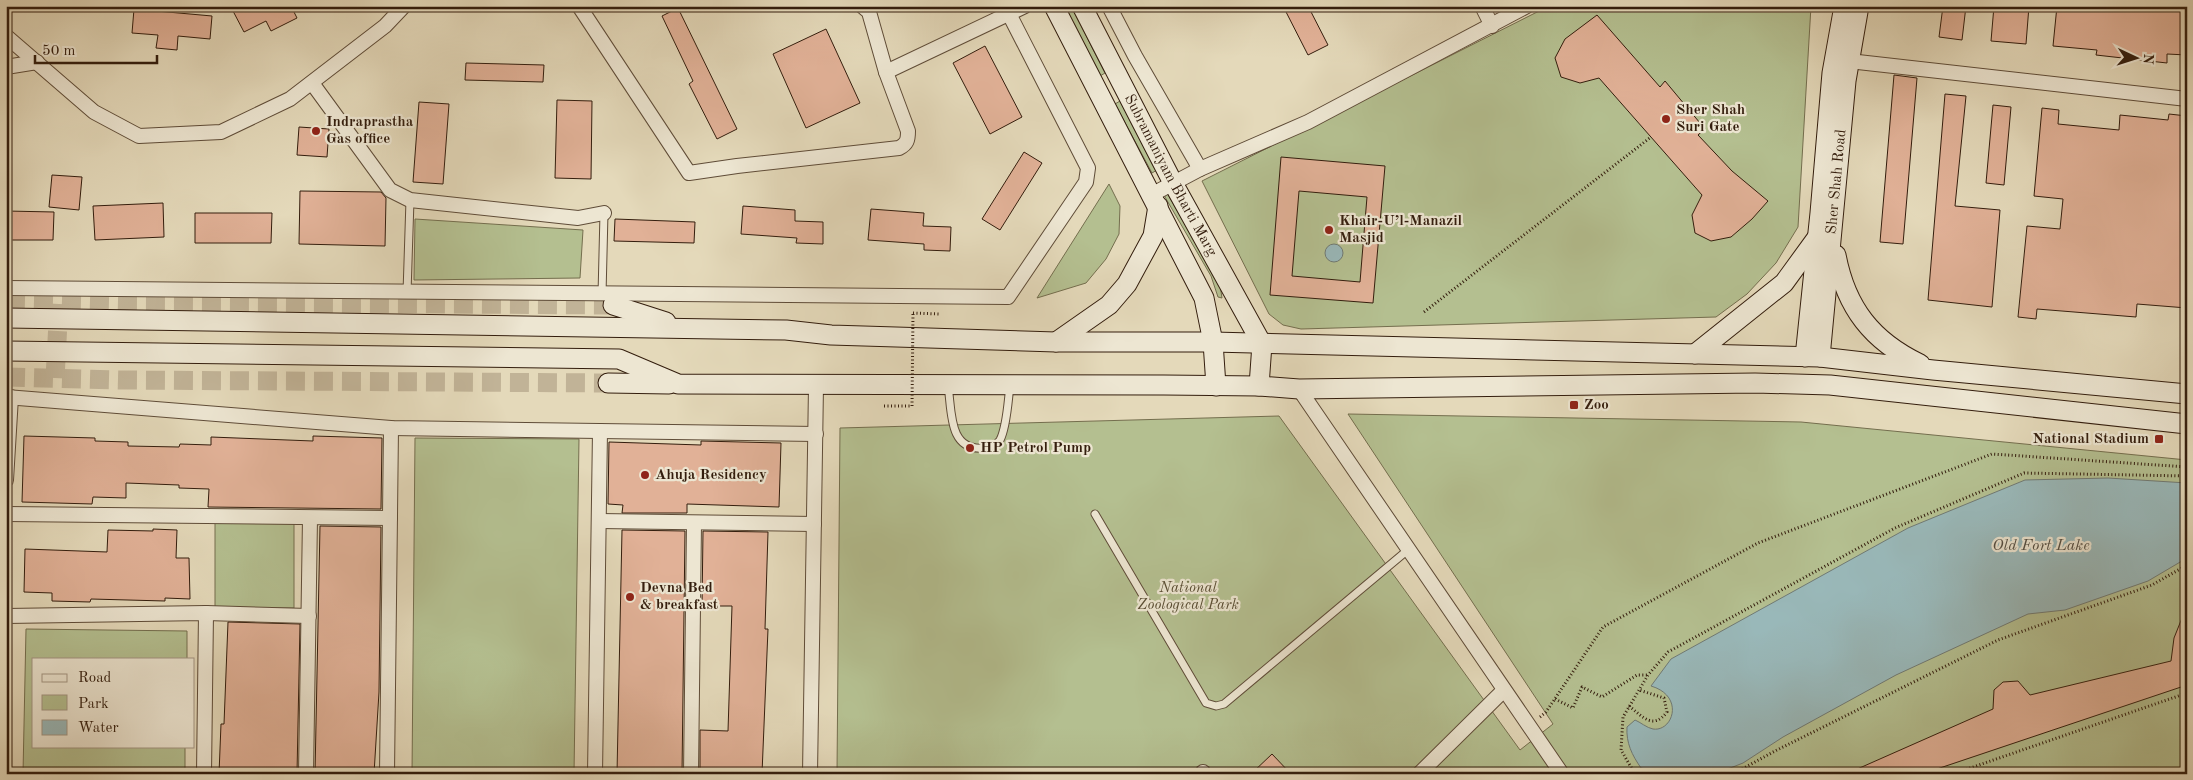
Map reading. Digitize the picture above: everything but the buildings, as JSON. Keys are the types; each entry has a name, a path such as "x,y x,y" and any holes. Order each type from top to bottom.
{"main road":[{"name":"Subramaniyam Bharti Marg","path":"1054,6 1204,298 1213,342 1216,386"},
{"name":"Subramaniyam Bharti Marg","path":"1082,6 1173,183 1262,344"},
{"name":"Sher Shah Road","path":"1812,357 1815,325 1817,238 1832,73 1844,6"},
{"name":"Sher Shah Road","path":"1815,325 1834,221 1849,61 1859,6"},
{"path":"1056,342 1109,305 1127,284 1153,236 1154,201"},
{"path":"1834,221 1835,249 1840,276 1850,302 1866,325 1885,344 1908,359 1933,370"},
{"path":"1695,354 1784,283 1817,238"},
{"path":"607,300 684,328"},
{"path":"6,318 786,330 831,335 1056,342 1213,342 1812,357 2187,394"},
{"path":"1259,386 1262,344"},
{"path":"6,351 619,359 678,384"},
{"path":"608,383 816,386 1259,386 1300,389 1755,383 1830,385 2187,424"}],"street":[{"path":"6,36 94,112 139,136 220,132 290,99 385,26 404,6"},
{"path":"579,6 689,173 898,148 904,145 908,140 908,131 886,72 869,12 862,6"},
{"path":"886,72 1007,10 1025,6"},
{"path":"1109,6 1135,56 1200,169"},
{"path":"1482,6 1492,26"},
{"path":"1154,201 1173,183 1200,169 1308,122 1527,6"},
{"path":"6,288 407,292 607,300 1008,297 1086,182 1088,168 1007,10"},
{"path":"1849,61 2187,99"},
{"path":"6,67 37,62"},
{"path":"312,83 390,190 410,200 578,218 604,213"},
{"path":"810,774 816,386"},
{"path":"1300,389 1562,774"},
{"path":"6,480 8,397 391,428 816,434"},
{"path":"388,774 391,428"},
{"path":"595,774 600,431"},
{"path":"6,514 390,518"},
{"path":"306,774 310,518"},
{"path":"599,521 814,524"},
{"path":"691,774 694,523"},
{"path":"6,616 206,614 309,616"},
{"path":"204,774 206,614"},
{"path":"1419,774 1504,690"}],"lane":[{"path":"407,292 410,200"},
{"path":"604,213 607,300"},
{"path":"948,386 954,430 957,437 965,445 983,448 993,446 1000,439 1010,386"},
{"path":"1095,514 1206,703 1216,706 1224,704 1409,549"}],"path":[{"path":"1424,312 1651,137"},
{"path":"884,406 912,406 913,314 939,314"},
{"path":"1530,726 1546,712 1603,627 1758,543 1992,454 2187,467"},
{"path":"1635,774 1621,750 1622,717 1648,676 1668,652 1895,528 2024,472 2187,476"},
{"path":"1733,774 1775,750 1998,640 2152,585 2187,565"},
{"path":"1555,699 1573,708 1582,686 1602,697 1637,675 1648,676"},
{"path":"1629,706 1646,719 1654,722 1662,719 1667,712 1664,698 1639,690"},
{"path":"1953,774 2187,693"}],"green space":[{"path":"1064,6 1071,6 1105,73 1100,76"},
{"path":"1549,6 1811,6 1798,227 1776,263 1747,294 1716,317 1301,329 1283,325 1269,314 1202,181"},
{"path":"1120,101 1157,170 1152,173 1115,104"},
{"path":"1109,184 1120,206 1119,234 1106,259 1086,283 1037,298"},
{"path":"1167,193 1220,285 1222,298 1218,297 1211,276 1165,197"},
{"path":"415,219 583,230 580,278 414,280"},
{"name":"National Zoological Park","path":"1348,414 1801,422 2187,460 2187,774 837,774 840,428 1279,416 1520,750 1553,724"},
{"path":"415,438 579,439 574,774 412,774"},
{"path":"215,521 294,521 294,608 215,608"},
{"path":"26,629 187,631 187,658 32,658 32,748 185,748 185,774 23,774"}],"water":[{"path":"1334,244 1340,247 1343,253 1340,259 1334,262 1328,259 1325,253 1328,247"},
{"name":"Old Fort Lake","path":"2108,478 2187,483 2187,558 2148,581 2065,610 2028,614 1896,675 1783,737 1743,763 1715,774 1665,774 1641,768 1630,749 1627,727 1635,720 1653,729 1660,728 1666,725 1670,719 1672,705 1668,697 1662,691 1651,686 1671,659 1908,528 2025,480"}],"tunnel":[{"path":"6,299 121,302 613,305"},
{"path":"55,378 59,304"},
{"path":"6,377 118,380 608,383"}],"place":[{"name":"Sher Shah Suri Gate","path":"1666,119"},
{"name":"Indraprastha Gas office","path":"316,131"},
{"name":"Khair-U’l-Manazil Masjid","path":"1329,230"},
{"name":"Zoo","path":"1574,405"},
{"name":"National Stadium","path":"2159,439"},
{"name":"HP Petrol Pump","path":"970,448"},
{"name":"Ahuja Residency","path":"645,475"},
{"name":"Devna Bed & breakfast","path":"630,597"}]}
